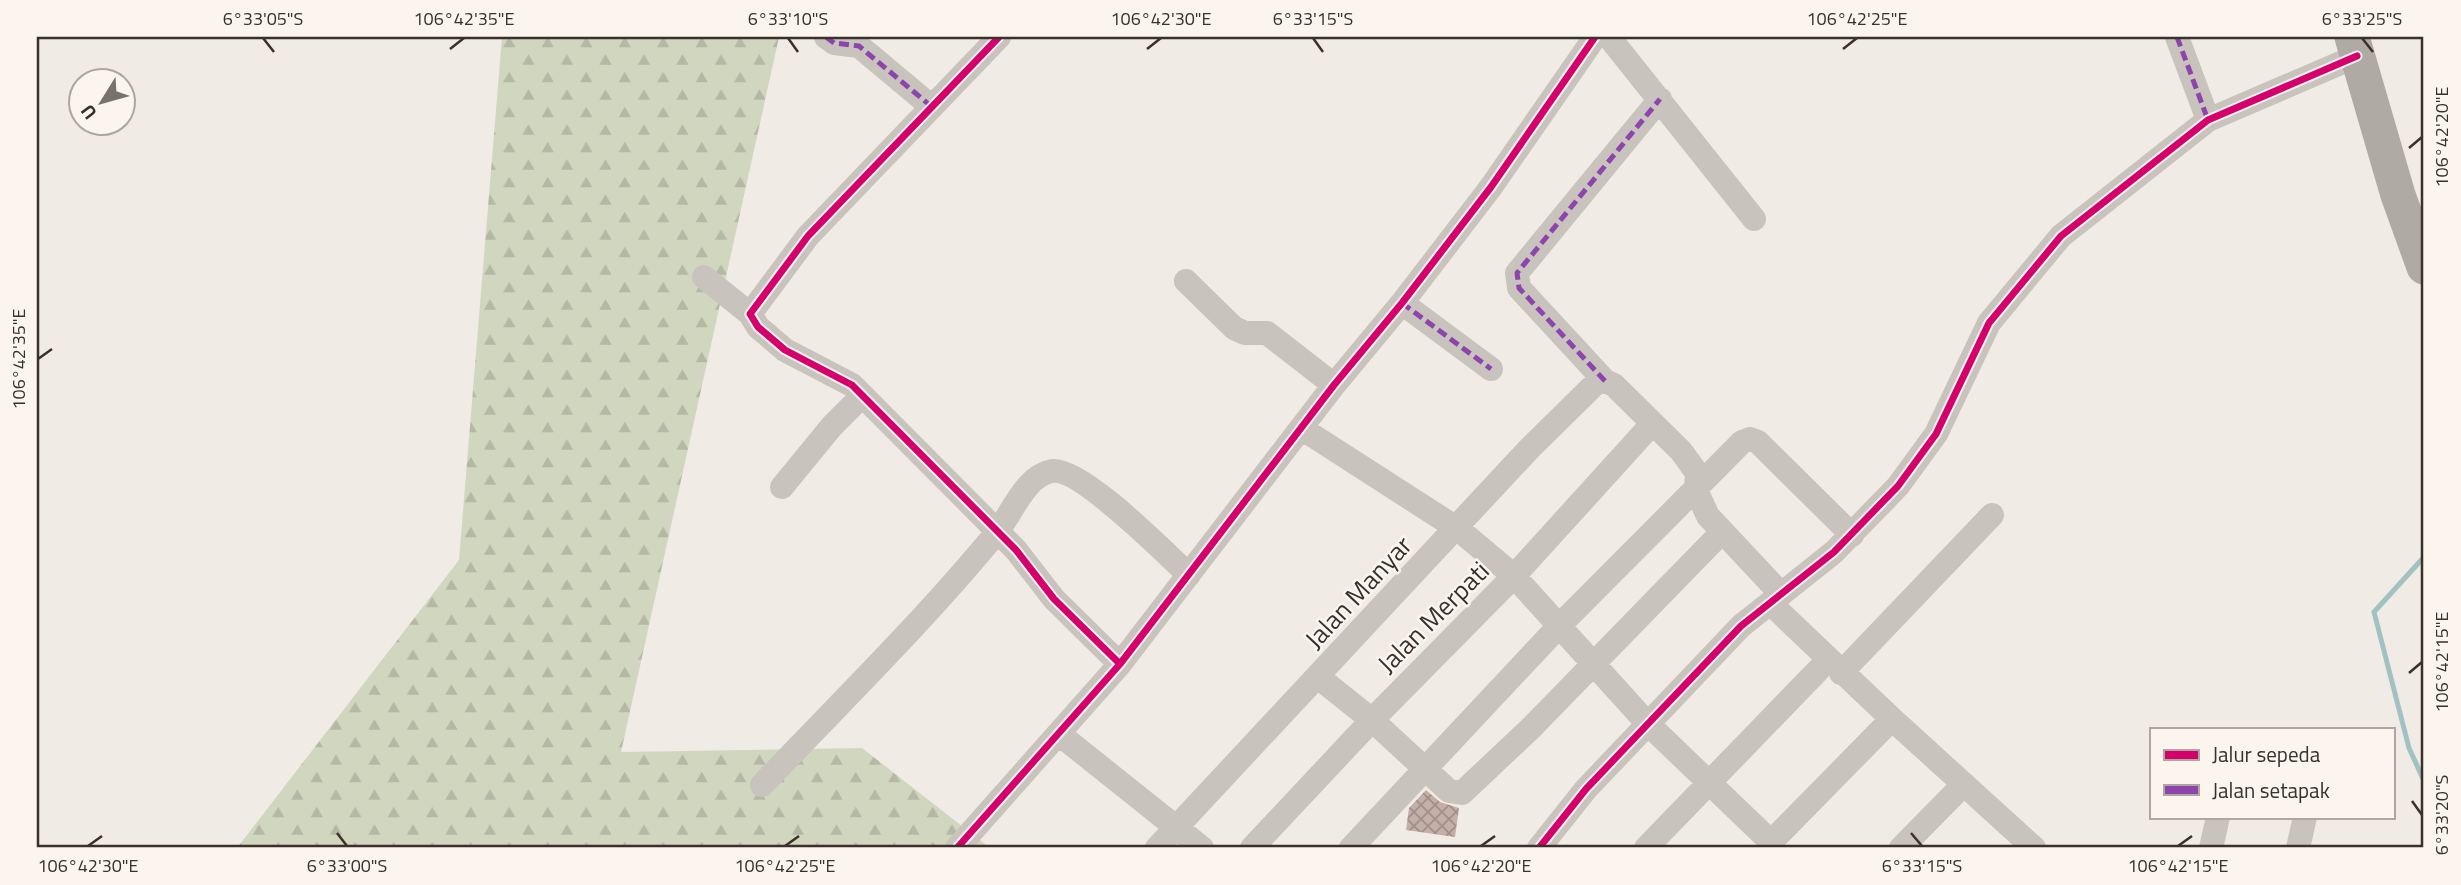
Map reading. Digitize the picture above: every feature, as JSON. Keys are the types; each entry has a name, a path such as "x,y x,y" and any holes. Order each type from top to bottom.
{"highway":[{"path":"2355,46 2398,195 2424,267"}],"street":[{"path":"826,37 834,43 859,46 932,107"},
{"path":"750,314 808,236 999,37"},
{"path":"957,848 1120,664 1334,385 1402,303 1491,187 1595,37"},
{"path":"1609,37 1754,219"},
{"path":"2177,37 2208,120"},
{"path":"1539,848 1586,789 1741,626 1852,535 1898,486 1921,456 1953,401 1975,348 2018,284 2061,236 2208,120 2355,46"},
{"path":"1660,99 1517,273 1518,288 1605,381 1614,385 1690,464 1697,474 1696,490 1708,516 1834,667 1964,784 2020,844"},
{"path":"705,277 750,314 758,327 785,351 852,385 997,531 1054,599 1120,664"},
{"path":"1186,281 1234,328 1245,333 1267,333 1334,385"},
{"path":"1402,303 1491,369"},
{"name":"Jalan Manyar","path":"1157,848 1458,529 1529,449 1596,383 1605,381"},
{"path":"782,487 832,426 861,397"},
{"name":"Jalan Merpati","path":"1252,848 1372,720 1514,576 1652,424"},
{"path":"1301,428 1458,529 1514,576 1648,724 1771,846 1892,719"},
{"path":"1351,848 1560,625 1742,442 1750,439 1758,442 1852,535"},
{"path":"762,785 997,531 1035,478 1052,471 1068,472 1094,489 1189,575"},
{"path":"1646,848 1708,783 1834,667 1992,515"},
{"path":"1318,677 1372,720 1449,791 1466,791 1722,532"},
{"path":"1059,734 1202,848"},
{"path":"1901,848 1964,784"},
{"path":"2211,848 2218,818"},
{"path":"2298,848 2305,818"}],"green space":[{"path":"502,37 779,37 621,752 862,748 990,848 237,848 459,560"}],"building":[{"path":"1426,790 1440,802 1459,808 1455,837 1406,830 1409,808"}],"waterway":[{"path":"2424,557 2374,612 2409,748 2424,781"}],"marked path":[{"path":"826,37 834,43 859,46 932,107"},
{"path":"2177,37 2208,120"},
{"path":"1605,381 1519,288 1517,273 1660,99"},
{"path":"1402,303 1491,369"}],"cycle path":[{"path":"999,37 808,236 750,314 758,327 785,350 852,385 1016,550 1054,599 1120,664"},
{"path":"957,848 1120,664 1334,385 1402,303 1491,187 1595,37"},
{"path":"1539,848 1586,789 1741,626 1834,552 1898,486 1936,434 1989,323 2061,236 2208,120 2357,56"}]}
